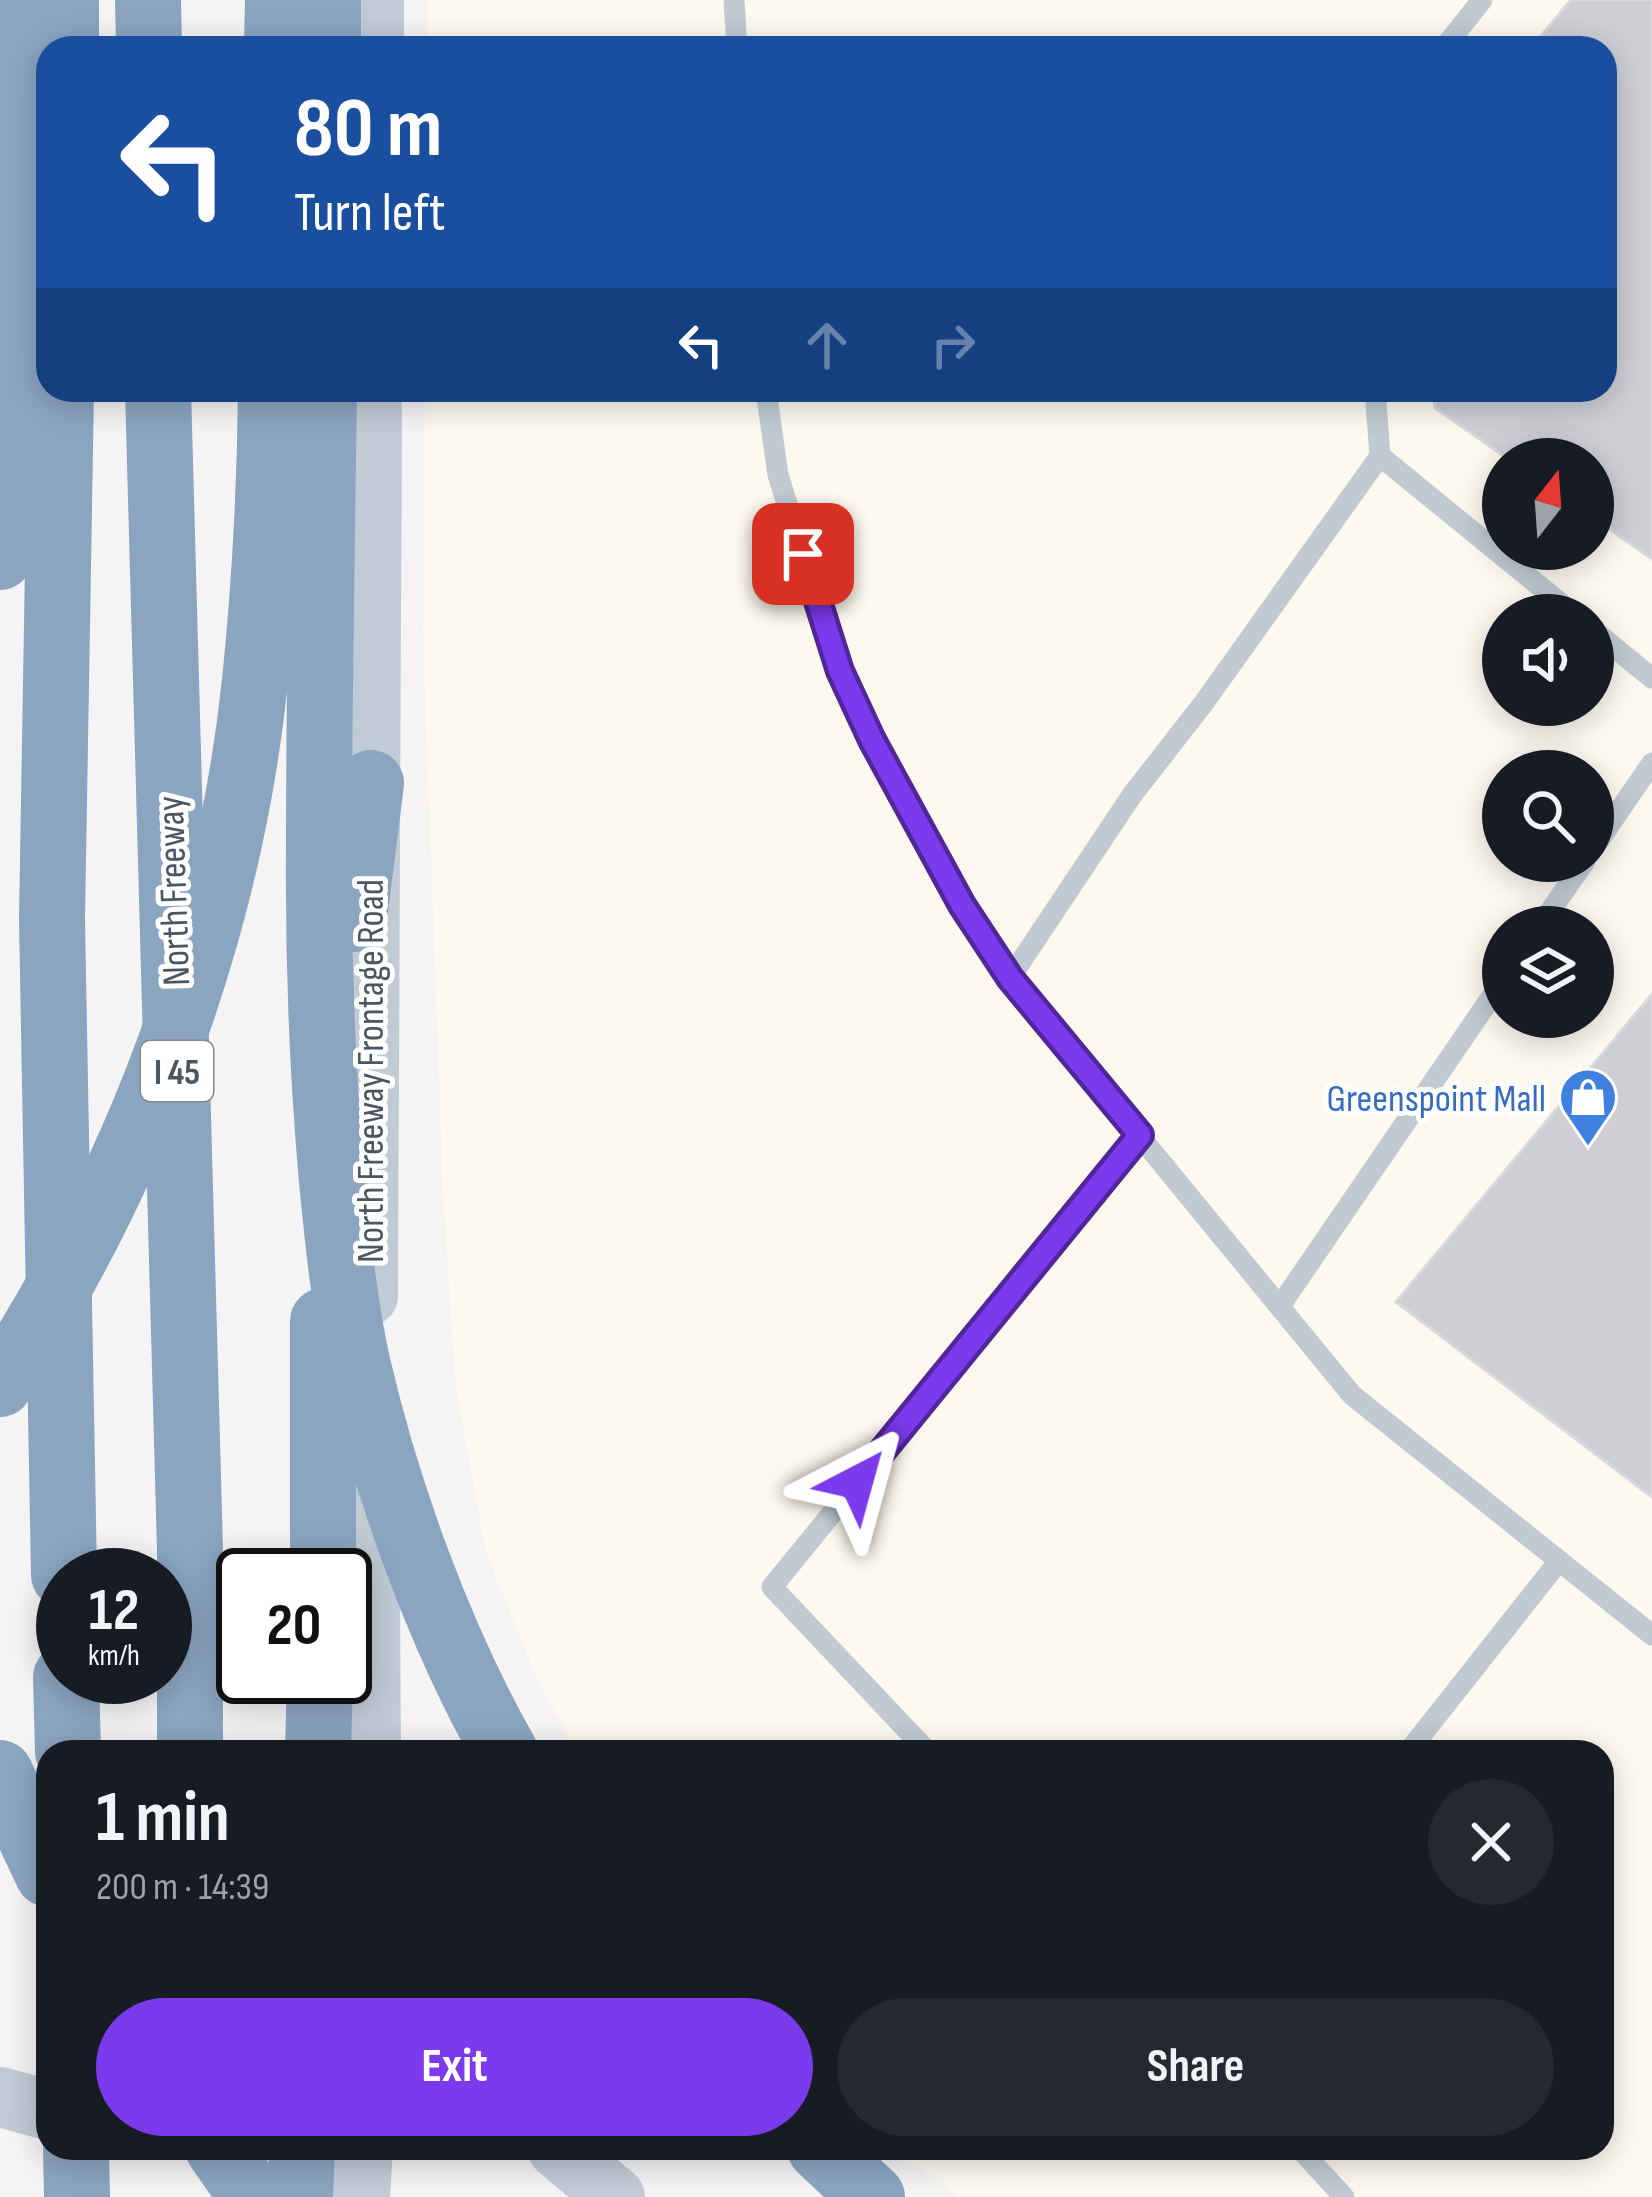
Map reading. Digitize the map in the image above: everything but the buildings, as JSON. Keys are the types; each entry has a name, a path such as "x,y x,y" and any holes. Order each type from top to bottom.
{"highway":[{"path":"0,557 13,0"},
{"path":"65,36 66,0"},
{"path":"148,0 149,36"},
{"path":"277,36 278,0"},
{"path":"328,0 328,36"},
{"path":"61,402 52,919 64,1548"},
{"name":"North Freeway","path":"158,402 190,1550 190,1740"},
{"path":"0,1384 85,1241 120,1168 150,1098 202,942 232,823 255,682 271,402"},
{"path":"324,402 318,947 323,1089 339,1260 357,1360 385,1467 424,1578 498,1740"},
{"path":"323,1548 323,1164 371,783"},
{"path":"67,1704 68,1740"},
{"path":"318,1740 319,1704"},
{"path":"0,1773 36,1849"},
{"path":"76,2160 77,2197"},
{"path":"190,2160 191,2197"},
{"path":"226,2160 252,2197"},
{"path":"300,2197 302,2160"},
{"path":"833,2160 872,2197"}],"main road":[{"path":"374,0 374,36"},
{"name":"North Freeway Frontage Road","path":"371,1740 372,402"},
{"path":"0,2097 36,2107"},
{"path":"360,2197 362,2160"},
{"path":"571,2160 615,2197"}],"lane":[{"path":"734,0 736,36"},
{"path":"1454,36 1482,0"},
{"path":"768,402 778,475 840,671 923,835 1010,978 1352,1395 1652,1635"},
{"path":"1010,978 1132,795 1380,456 1376,402"},
{"path":"1380,456 1549,594"},
{"path":"1614,647 1652,678"},
{"path":"1614,818 1652,763"},
{"path":"1280,1306 1482,1011"},
{"path":"917,1740 772,1587 1140,1135"},
{"path":"1417,1740 1559,1561"},
{"path":"1310,2160 1343,2197"}],"shaded area":[{"path":"428,0 1652,0 1652,2197 960,2197 909,2160 1614,2160 1614,1740 570,1740 534,1671 486,1553 455,1381 443,1190 423,634 425,402 1617,402 1617,36 428,36"}],"place":[{"name":"Greenspoint Mall","path":"1588,1148"}],"route":[{"path":"803,554 840,671 962,905 1010,978 1140,1135 857,1482"}]}
